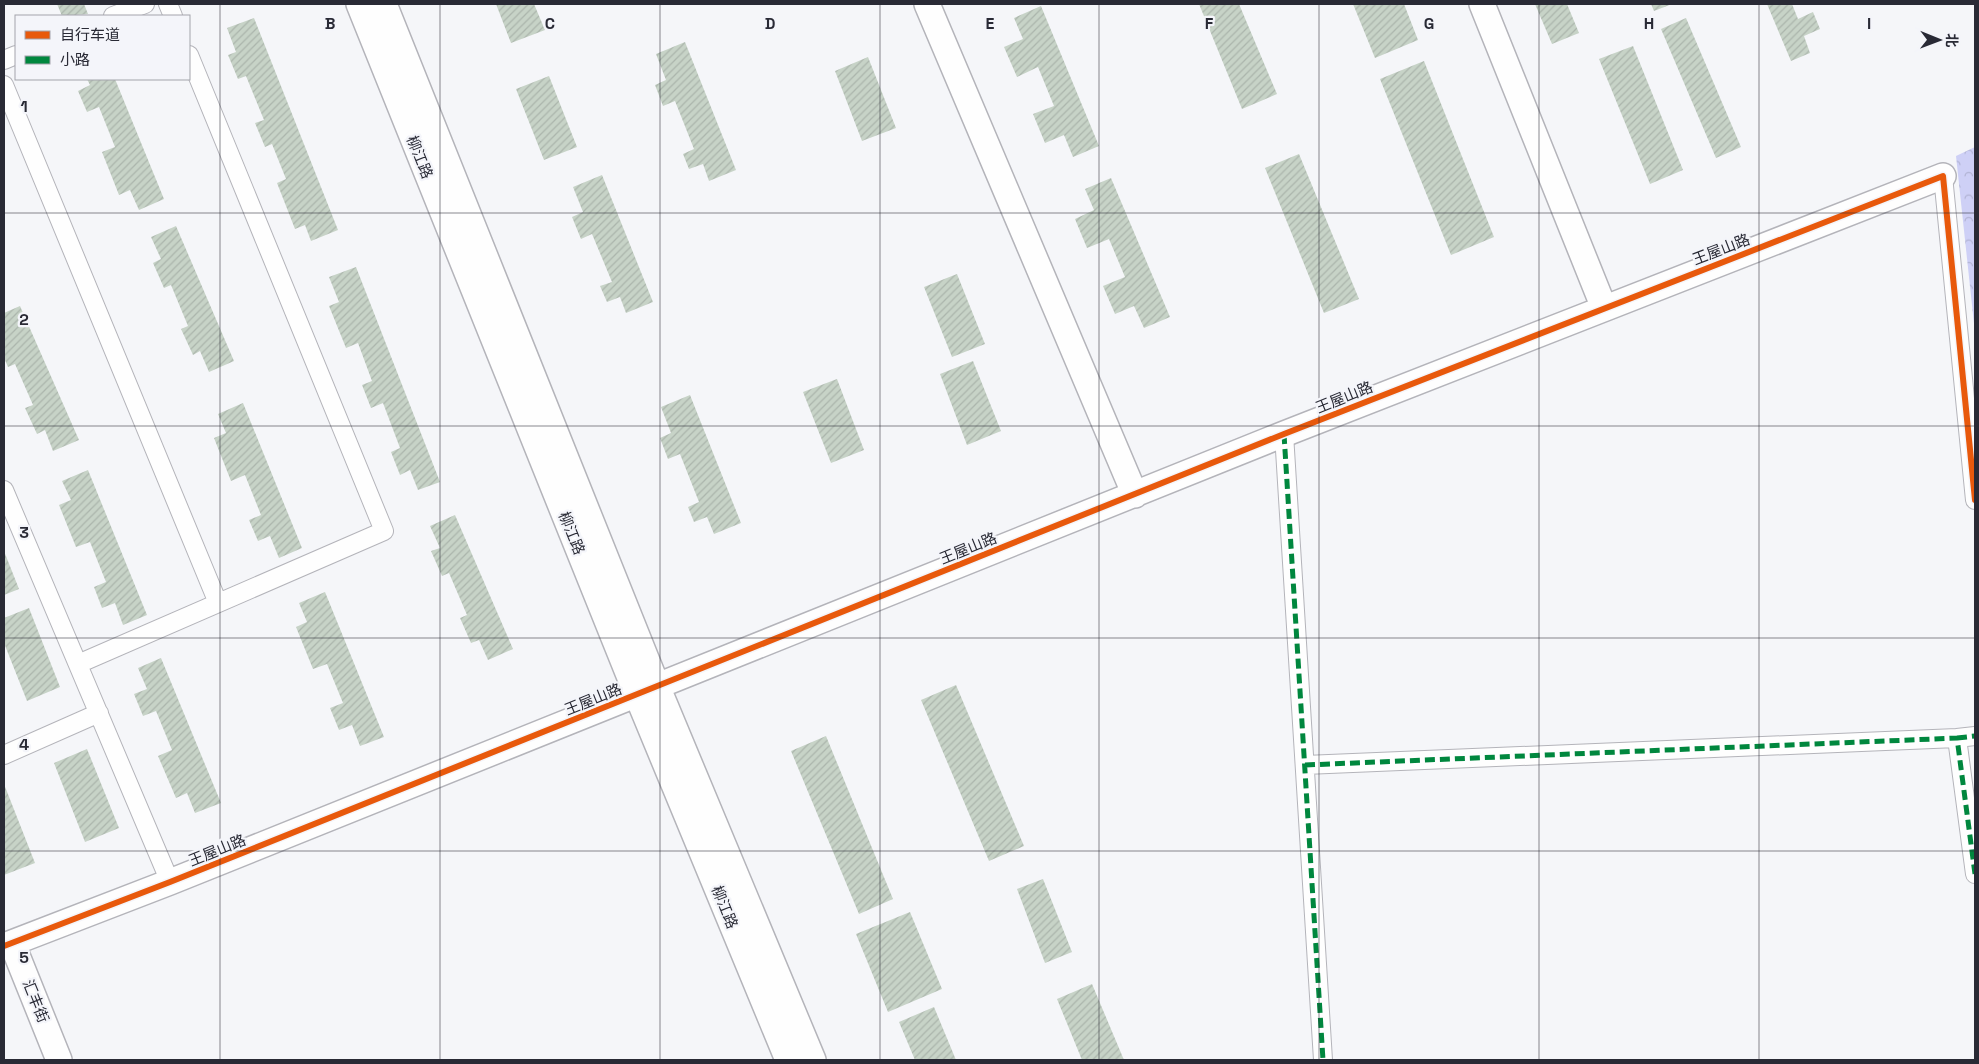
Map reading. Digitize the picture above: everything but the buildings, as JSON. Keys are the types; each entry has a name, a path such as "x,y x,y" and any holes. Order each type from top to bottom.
{"street":[{"path":"117,15 145,4"},
{"name":"柳江路","path":"358,4 647,691 813,1060"},
{"name":"柳江路","path":"384,4 788,1060"},
{"path":"927,4 1135,495"},
{"path":"1482,4 1604,308"},
{"path":"78,664 384,531 190,57"},
{"path":"4,84 218,603"},
{"path":"1943,176 1975,500"},
{"name":"王屋山路","path":"8,944 170,882 1284,434 1943,176"},
{"path":"1284,434 1323,1060"},
{"path":"4,490 170,882"},
{"path":"4,755 99,713"},
{"path":"1305,765 1975,736"},
{"path":"1957,738 1975,874"},
{"name":"汇丰街","path":"8,944 59,1060"}],"green space":[{"path":"1975,147 1975,333 1956,156"}],"marked path":[{"path":"1284,434 1323,1060"},
{"path":"1957,738 1975,736"},
{"path":"1305,765 1957,738 1975,874"}],"cycle path":[{"path":"4,946 170,882 1284,434 1943,176 1975,500"}]}
